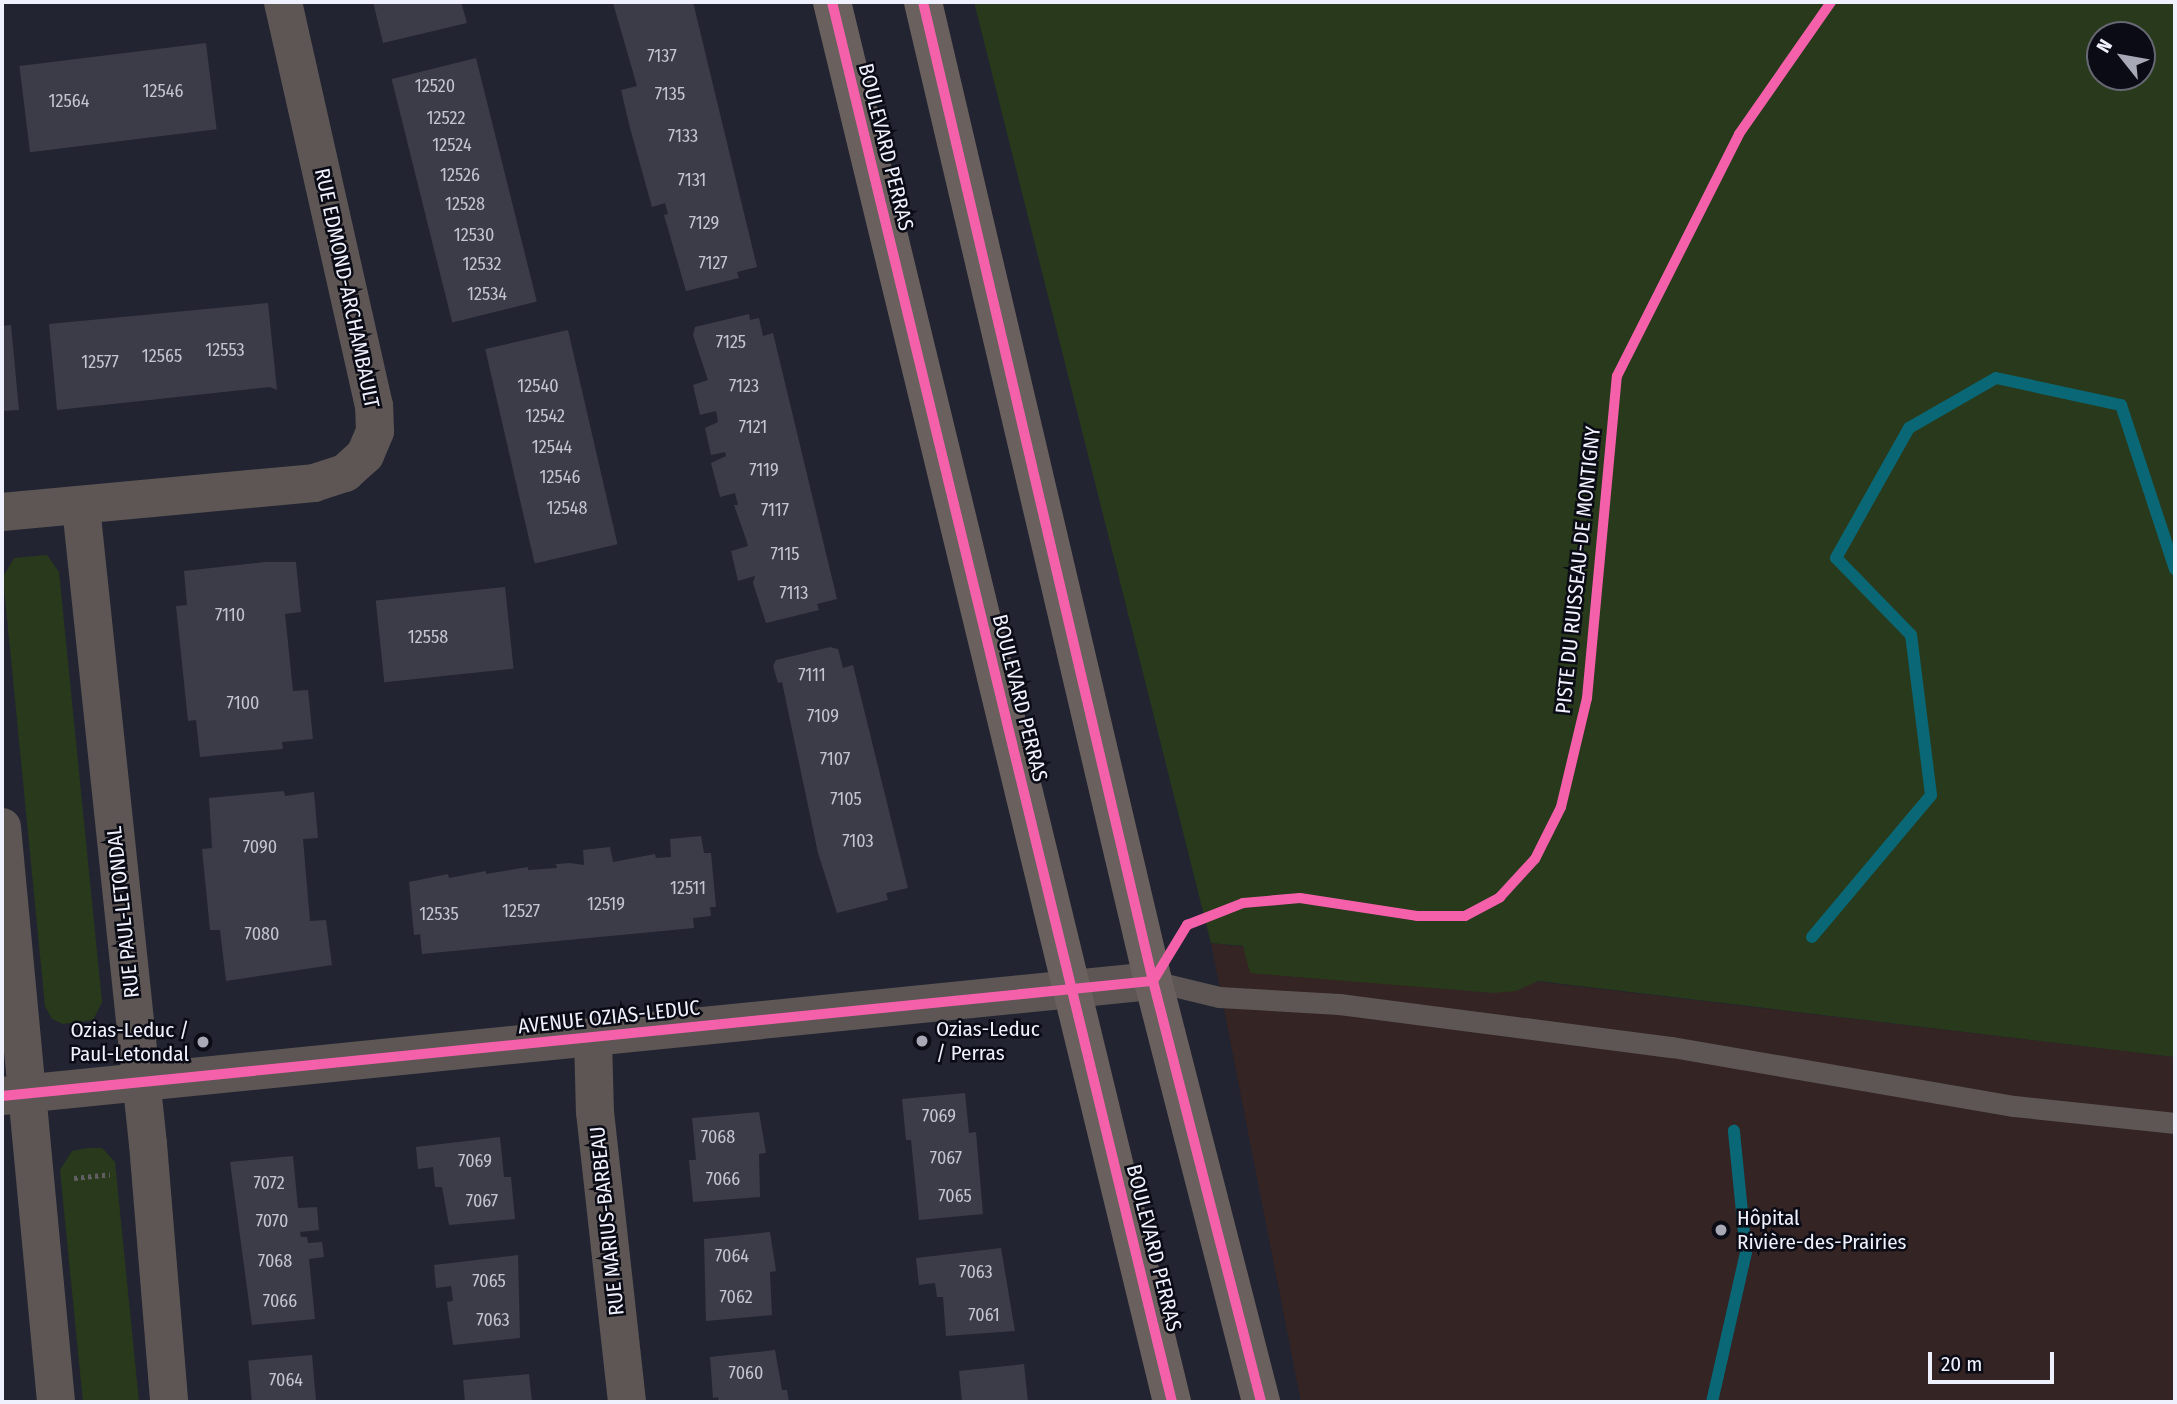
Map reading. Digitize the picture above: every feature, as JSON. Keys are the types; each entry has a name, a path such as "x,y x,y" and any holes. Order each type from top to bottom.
{"main road":[{"name":"BOULEVARD PERRAS","path":"832,2 1172,1402"},
{"path":"923,2 1153,981 1261,1402"}],"street":[{"name":"RUE EDMOND-ARCHAMBAULT","path":"2,512 314,483 345,472 365,455 375,431 374,406 283,2"},
{"name":"RUE PAUL-LETONDAL","path":"81,506 150,1170 170,1402"},
{"path":"2,827 14,1095 34,1181 56,1402"},
{"name":"AVENUE OZIAS-LEDUC","path":"14,1095 1153,981"},
{"name":"RUE MARIUS-BARBEAU","path":"593,1038 595,1112 627,1402"}],"lane":[{"path":"1153,981 1210,996 1339,1004 1672,1047 2014,1106 2175,1123"}],"path":[{"path":"34,1181 150,1170"}],"shaded area":[{"name":"Hôpital Rivière-des-Prairies","path":"1211,943 2175,1057 2175,1402 1301,1402"}],"green space":[{"path":"974,2 2175,2 2175,1057 1538,981 1516,991 1494,993 1250,973 1243,946 1211,943"},
{"path":"47,555 59,572 102,1002 93,1020 63,1024 52,1019 45,1006 3,577 14,558"},
{"path":"102,1148 115,1162 139,1402 83,1402 60,1170 72,1151"}],"building":[{"path":"373,2 461,2 467,23 383,43"},
{"path":"693,2 757,267 737,272 739,278 686,291 664,215 668,214 665,203 652,207 630,128 621,90 637,86 613,3"},
{"path":"206,43 217,129 30,152 19,66"},
{"path":"476,58 537,302 452,323 392,79"},
{"path":"268,303 277,390 270,387 57,410 49,324"},
{"path":"749,314 750,320 759,318 763,336 773,333 837,599 817,604 819,610 766,623 753,583 755,576 738,581 731,551 748,546 734,505 738,505 735,493 720,497 711,463 726,456 725,452 711,455 705,428 718,422 716,411 700,415 693,385 708,380 693,335 695,327"},
{"path":"11,325 19,410 2,411 2,326"},
{"path":"568,330 617,544 535,563 485,349"},
{"path":"265,562 296,562 301,612 285,614 293,691 308,690 313,739 282,742 283,749 200,757 196,720 188,721 176,606 187,605 184,571"},
{"path":"505,587 514,669 384,682 376,601"},
{"path":"830,647 838,649 843,668 853,665 908,888 886,893 888,900 837,913 818,853 782,682 778,683 773,666 776,660"},
{"path":"284,791 285,796 314,792 318,838 303,839 310,921 326,920 332,965 226,981 220,930 210,930 202,849 212,848 209,798"},
{"path":"701,836 704,853 711,853 716,907 710,907 711,916 693,918 694,928 422,954 420,934 414,935 409,882 448,874 449,878 528,867 528,870 557,868 556,864 584,865 583,850 610,847 613,862 655,854 656,858 671,857 670,839"},
{"path":"965,1093 969,1133 976,1132 983,1214 919,1220 911,1140 906,1140 902,1099"},
{"path":"759,1112 766,1153 759,1154 760,1197 693,1202 689,1160 696,1160 692,1118"},
{"path":"500,1137 504,1177 511,1177 515,1219 449,1225 442,1187 435,1187 433,1167 418,1169 416,1147"},
{"path":"293,1156 298,1208 317,1207 319,1230 300,1232 301,1237 307,1237 308,1243 322,1242 324,1257 309,1259 315,1319 252,1325 230,1162"},
{"path":"770,1232 776,1271 770,1272 772,1315 706,1321 704,1239"},
{"path":"1001,1248 1015,1331 946,1336 943,1297 937,1297 935,1283 919,1285 916,1258"},
{"path":"518,1255 520,1338 453,1345 447,1302 453,1301 451,1286 436,1288 434,1265"},
{"path":"775,1350 782,1390 787,1390 789,1402 719,1402 718,1397 713,1398 710,1357"},
{"path":"312,1355 316,1402 252,1402 248,1361"},
{"path":"1024,1364 1028,1402 962,1402 959,1371"},
{"path":"529,1374 532,1402 465,1402 463,1380"}],"waterway":[{"path":"1812,937 1931,795 1911,635 1836,558 1909,428 1996,378 2121,405 2175,569"},
{"path":"1712,1402 1746,1252 1734,1131"}],"cycle path":[{"path":"832,2 1172,1402"},
{"path":"923,2 1153,981 1261,1402"},
{"name":"PISTE DU RUISSEAU-DE MONTIGNY","path":"1153,981 1187,925 1243,903 1300,898 1417,916 1465,916 1500,897 1535,859 1561,807 1587,698 1617,376 1739,134 1831,2"},
{"path":"2,1096 1153,981"}],"place":[{"name":"Ozias-Leduc / Perras","path":"922,1041"},
{"name":"Ozias-Leduc / Paul-Letondal","path":"203,1042"},
{"name":"Hôpital Rivière-des-Prairies","path":"1721,1230"}]}
